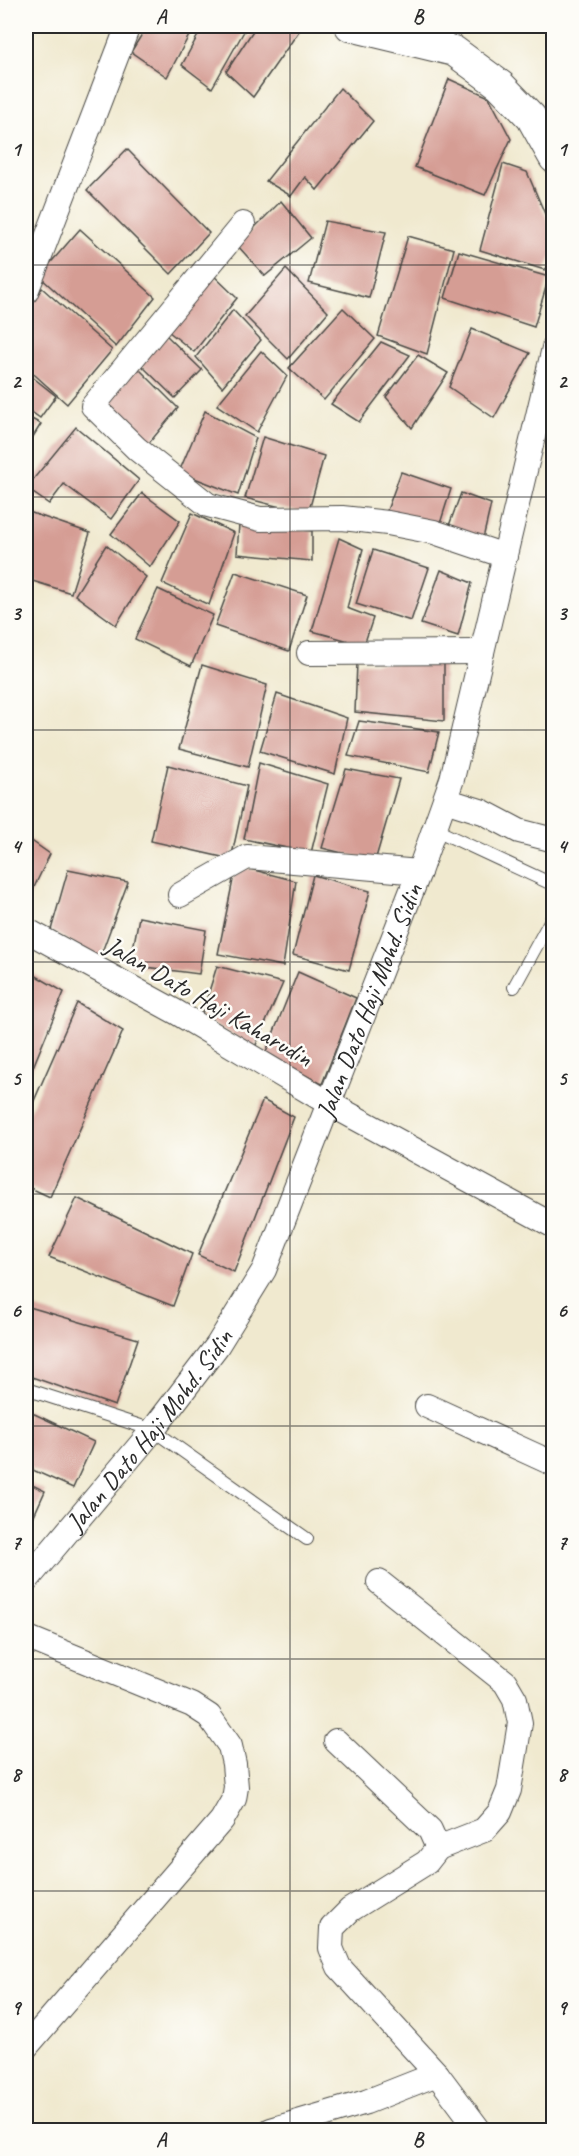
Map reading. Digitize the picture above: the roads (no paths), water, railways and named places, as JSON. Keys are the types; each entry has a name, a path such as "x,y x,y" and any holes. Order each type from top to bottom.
{"street":[{"path":"26,292 128,26"},
{"path":"350,26 454,51 500,85 531,117 554,158"},
{"path":"243,224 93,406 137,449 208,505 260,519 342,518 388,523 434,532 505,556"},
{"name":"Jalan Dato Haji Mohd. Sidin","path":"26,1581 153,1430 217,1346 264,1270 419,872 452,779 554,348"},
{"path":"309,653 482,652"},
{"path":"445,800 483,812 519,831 554,840"},
{"path":"180,895 247,857 419,872"},
{"name":"Jalan Dato Haji Kaharudin","path":"26,930 176,1012 330,1104 554,1226"},
{"path":"428,1406 554,1464"},
{"path":"379,1582 505,1682 515,1699 520,1723 508,1790 500,1812 484,1830 438,1848 427,1862 350,1910 332,1928 331,1948 339,1967 437,2074 479,2130"},
{"path":"26,1637 192,1705 209,1716 230,1746 236,1778 234,1799 222,1820 26,2047"},
{"path":"336,1741 430,1830 438,1848"},
{"path":"271,2130 366,2102 437,2074"}],"lane":[{"path":"434,829 554,885"},
{"path":"514,987 554,914"},
{"path":"26,1389 153,1430 307,1539"}]}
